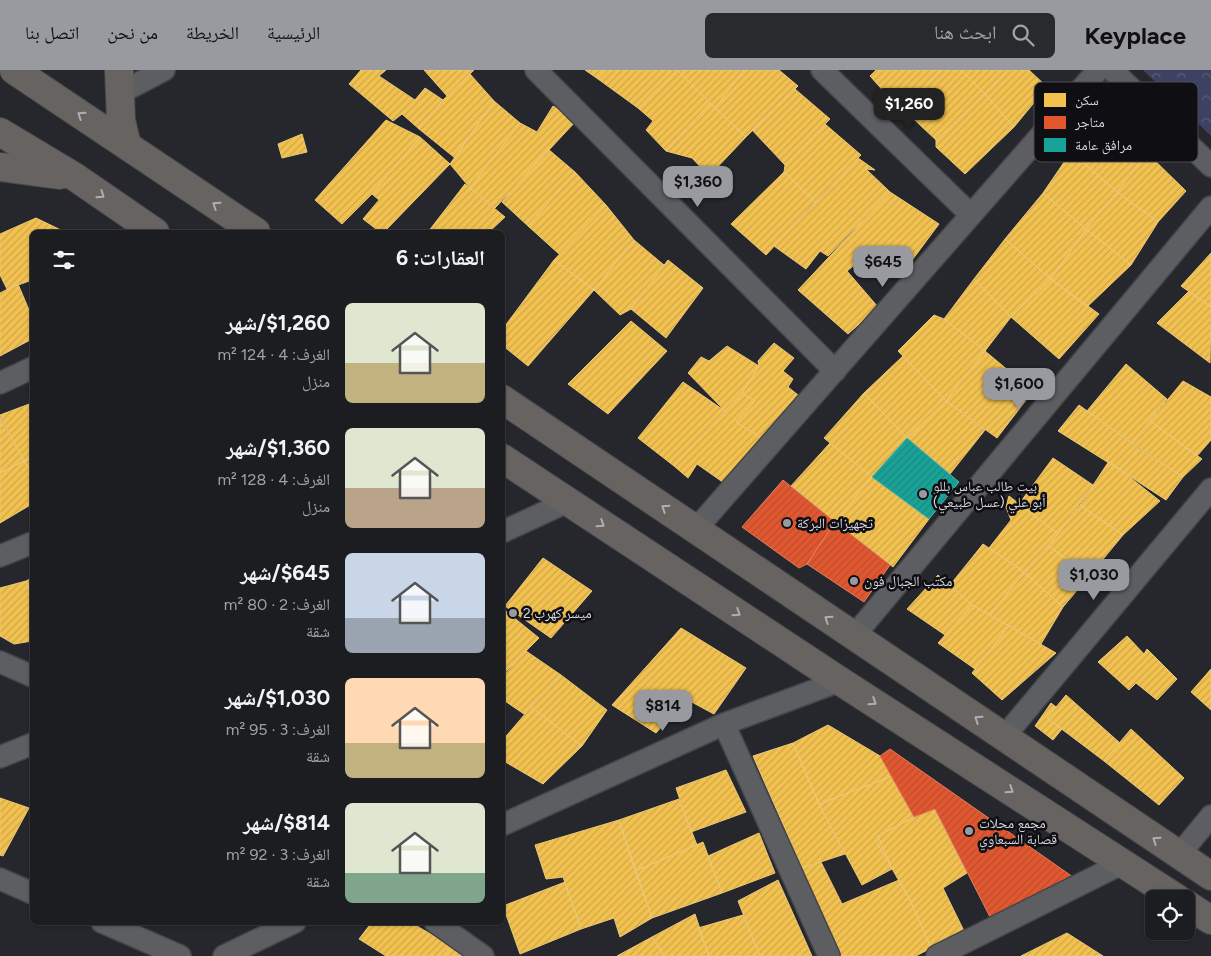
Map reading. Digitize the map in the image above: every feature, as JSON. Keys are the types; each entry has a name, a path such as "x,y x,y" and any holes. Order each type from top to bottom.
{"main road":[{"path":"14,70 253,230"},
{"path":"119,82 127,146"},
{"path":"0,132 75,177 152,230"},
{"path":"0,167 75,177"},
{"path":"505,401 1211,876"},
{"path":"505,460 840,681 1164,890"},
{"path":"1195,910 1211,920"}],"street":[{"path":"119,82 164,70"},
{"path":"536,70 835,371"},
{"path":"822,70 970,215"},
{"path":"1087,82 1098,70"},
{"path":"1112,70 1124,82"},
{"path":"696,529 1034,142"},
{"path":"1198,153 1211,166"},
{"path":"854,636 1211,207"},
{"path":"0,383 30,369"},
{"path":"1004,737 1211,489"},
{"path":"505,531 567,502"},
{"path":"0,556 30,544"},
{"path":"0,662 30,675"},
{"path":"505,824 724,724 840,681"},
{"path":"724,724 829,956"},
{"path":"0,757 30,745"},
{"path":"1179,855 1211,816"},
{"path":"937,956 1123,863"},
{"path":"0,878 30,891"},
{"path":"109,925 180,956"},
{"path":"224,956 289,925"},
{"path":"439,925 484,956"}],"green space":[{"path":"1143,70 1211,70 1211,136 1198,123 1198,82 1155,82"}],"building: سكن":[{"path":"361,70 386,70 379,76 415,100 425,88 443,100 419,129 402,114 393,121 349,84"},
{"path":"424,70 474,70 447,96"},
{"path":"585,70 607,70 598,79"},
{"path":"607,70 677,70 638,108 598,79"},
{"path":"677,70 744,70 715,108"},
{"path":"677,70 710,103 666,151 646,130 653,121 638,108"},
{"path":"744,70 779,70 798,86 746,137 715,108"},
{"path":"876,70 941,70 910,105 895,88 887,95 870,76"},
{"path":"941,70 961,70 985,94 936,140 904,110"},
{"path":"961,70 1008,70 985,94"},
{"path":"1008,70 1029,70 1042,82 1034,82 1034,103 1014,127 985,94"},
{"path":"470,74 494,101 455,158 419,129 443,100"},
{"path":"795,89 830,119 785,165 752,130"},
{"path":"985,94 1014,127 965,174 936,147 936,140"},
{"path":"494,101 520,123 470,188 450,164"},
{"path":"710,103 746,137 709,176 692,158 666,151"},
{"path":"553,106 576,121 495,208 470,188 520,123 537,132"},
{"path":"386,120 420,137 372,194 342,224 315,200"},
{"path":"825,124 861,155 815,202 784,172 785,165"},
{"path":"302,134 307,152 282,158 278,144"},
{"path":"420,137 450,164 386,230 377,230 363,219 379,200 372,194"},
{"path":"548,149 575,172 528,226 502,202"},
{"path":"858,158 875,170 866,169 890,192 828,256 820,251 806,269 774,246"},
{"path":"1064,162 1082,162 1117,192 1086,229 1043,193"},
{"path":"1082,162 1140,162 1117,192"},
{"path":"1140,162 1156,162 1186,191 1158,222 1117,192"},
{"path":"575,172 606,205 559,254 528,226"},
{"path":"784,172 815,202 766,255 731,224"},
{"path":"465,184 505,217 491,230 430,230"},
{"path":"890,192 939,224 910,263 895,254 873,277 857,263 847,271 878,307 848,334 798,290"},
{"path":"1117,192 1158,222 1131,265 1086,229"},
{"path":"1043,193 1086,229 1051,279 1005,239"},
{"path":"606,205 634,240 594,290 554,260"},
{"path":"36,218 61,230 30,230 30,281 7,289 0,275 0,234"},
{"path":"1086,229 1131,265 1087,307 1051,279"},
{"path":"1005,239 1051,279 1011,317 974,279"},
{"path":"634,240 664,265 631,309 620,315 594,290"},
{"path":"1211,253 1211,307 1181,286"},
{"path":"554,260 594,290 528,366 505,347 505,326"},
{"path":"668,260 703,288 666,338 631,309"},
{"path":"974,279 1011,317 985,351 944,319"},
{"path":"1051,279 1099,314 1059,359 1011,317"},
{"path":"18,284 30,312 30,340 0,356 0,293"},
{"path":"1189,291 1211,307 1210,363 1157,323"},
{"path":"934,315 944,319 985,351 946,401 898,351"},
{"path":"631,321 667,351 608,414 568,384"},
{"path":"774,343 794,358 783,371 793,379 788,387 798,395 763,439 736,422 755,401 742,393 759,366 758,361"},
{"path":"727,346 759,366 742,393 725,411 688,373 701,357 709,361"},
{"path":"985,351 1033,391 997,438 946,401"},
{"path":"903,356 946,401 907,438 864,393"},
{"path":"1126,364 1167,399 1132,443 1087,411"},
{"path":"1183,381 1211,397 1211,440 1197,456 1150,421"},
{"path":"683,382 725,411 674,466 638,438"},
{"path":"742,393 755,401 736,422 763,439 724,483 697,464 688,478 674,466"},
{"path":"864,393 907,438 872,477 824,438"},
{"path":"946,401 985,430 950,474 907,438"},
{"path":"30,404 30,458 24,461 0,415"},
{"path":"1079,405 1138,448 1120,470 1058,431"},
{"path":"0,417 24,461 0,473"},
{"path":"1150,421 1202,459 1183,477 1132,443"},
{"path":"830,443 872,477 835,522 791,486"},
{"path":"1138,448 1183,477 1166,500 1120,470"},
{"path":"30,458 30,471 24,461"},
{"path":"1053,458 1093,485 1058,534 1019,504"},
{"path":"24,461 30,471 30,505 0,523 0,473"},
{"path":"1109,461 1160,501 1123,535 1080,505"},
{"path":"872,477 929,519 893,567 835,522"},
{"path":"1009,496 1058,534 1024,572 989,548 1011,520 1006,507"},
{"path":"1080,505 1123,535 1090,575 1048,546"},
{"path":"983,544 1024,572 990,615 972,605 950,585"},
{"path":"1048,546 1090,575 1063,607 1024,572"},
{"path":"543,558 592,591 551,638 505,606"},
{"path":"1024,572 1063,607 1041,644 990,615"},
{"path":"938,575 972,605 945,635 907,609"},
{"path":"30,579 30,592 26,581"},
{"path":"26,581 30,592 30,641 14,644 0,636 0,588"},
{"path":"972,605 1009,626 975,669 938,643"},
{"path":"505,610 539,638 505,672"},
{"path":"1009,626 1056,653 1002,700 972,673"},
{"path":"681,628 746,668 714,714 686,699 656,733 612,705"},
{"path":"1127,636 1144,654 1147,649 1177,679 1157,700 1136,683 1129,690 1098,662"},
{"path":"526,651 561,675 524,714 505,701 505,674"},
{"path":"1211,669 1211,710 1191,692"},
{"path":"561,675 607,710 582,746 531,707"},
{"path":"1066,695 1120,743 1104,761 1047,718"},
{"path":"1051,703 1056,707 1047,718 1062,729 1053,740 1035,726"},
{"path":"531,707 582,746 543,784 505,762 505,737"},
{"path":"828,725 880,756 892,776 819,804 793,743"},
{"path":"1131,729 1184,778 1159,805 1104,761"},
{"path":"793,743 819,804 845,854 802,868 753,756"},
{"path":"726,770 746,812 691,832 676,788"},
{"path":"892,776 914,817 878,836 892,869 862,885 819,804"},
{"path":"0,798 29,808 3,856 0,855"},
{"path":"679,799 697,845 635,871 619,820"},
{"path":"935,809 967,873 943,888 964,931 931,948 910,900 876,841 878,836 914,817"},
{"path":"619,820 652,918 620,937 614,918 581,929 563,877 546,879 535,845"},
{"path":"759,833 775,873 722,893 708,856"},
{"path":"703,842 722,893 652,918 635,871"},
{"path":"821,862 842,904 899,880 931,948 916,956 838,956 802,868"},
{"path":"778,880 812,956 760,956 738,901"},
{"path":"565,882 581,929 520,954 505,912 505,905"},
{"path":"695,914 709,956 664,956 652,937"},
{"path":"743,915 760,956 709,956 698,928"},
{"path":"370,925 415,925 451,946 443,956 386,956 359,939"},
{"path":"1067,933 1103,956 1021,956"},
{"path":"652,937 664,956 617,956"},
{"path":"451,946 466,956 443,956"}],"building: متاجر":[{"path":"783,480 835,522 807,564 799,568 742,527"},
{"path":"835,522 890,565 864,602 807,564"},
{"path":"890,749 1073,877 990,917 935,809 914,817 880,756"}],"building: مرافق عامة":[{"path":"907,438 959,482 929,519 872,477"}],"place":[{"name":"بيت طالب عباس بللو أبو علي (عسل طبيعي)","path":"923,494"},
{"name":"تجهيزات البركة","path":"787,523"},
{"name":"مكتب الجبال فون","path":"854,581"},
{"name":"ميسر كهرب 2","path":"513,613"},
{"name":"مجمع محلات قصابة السبعاوي","path":"969,831"}]}
